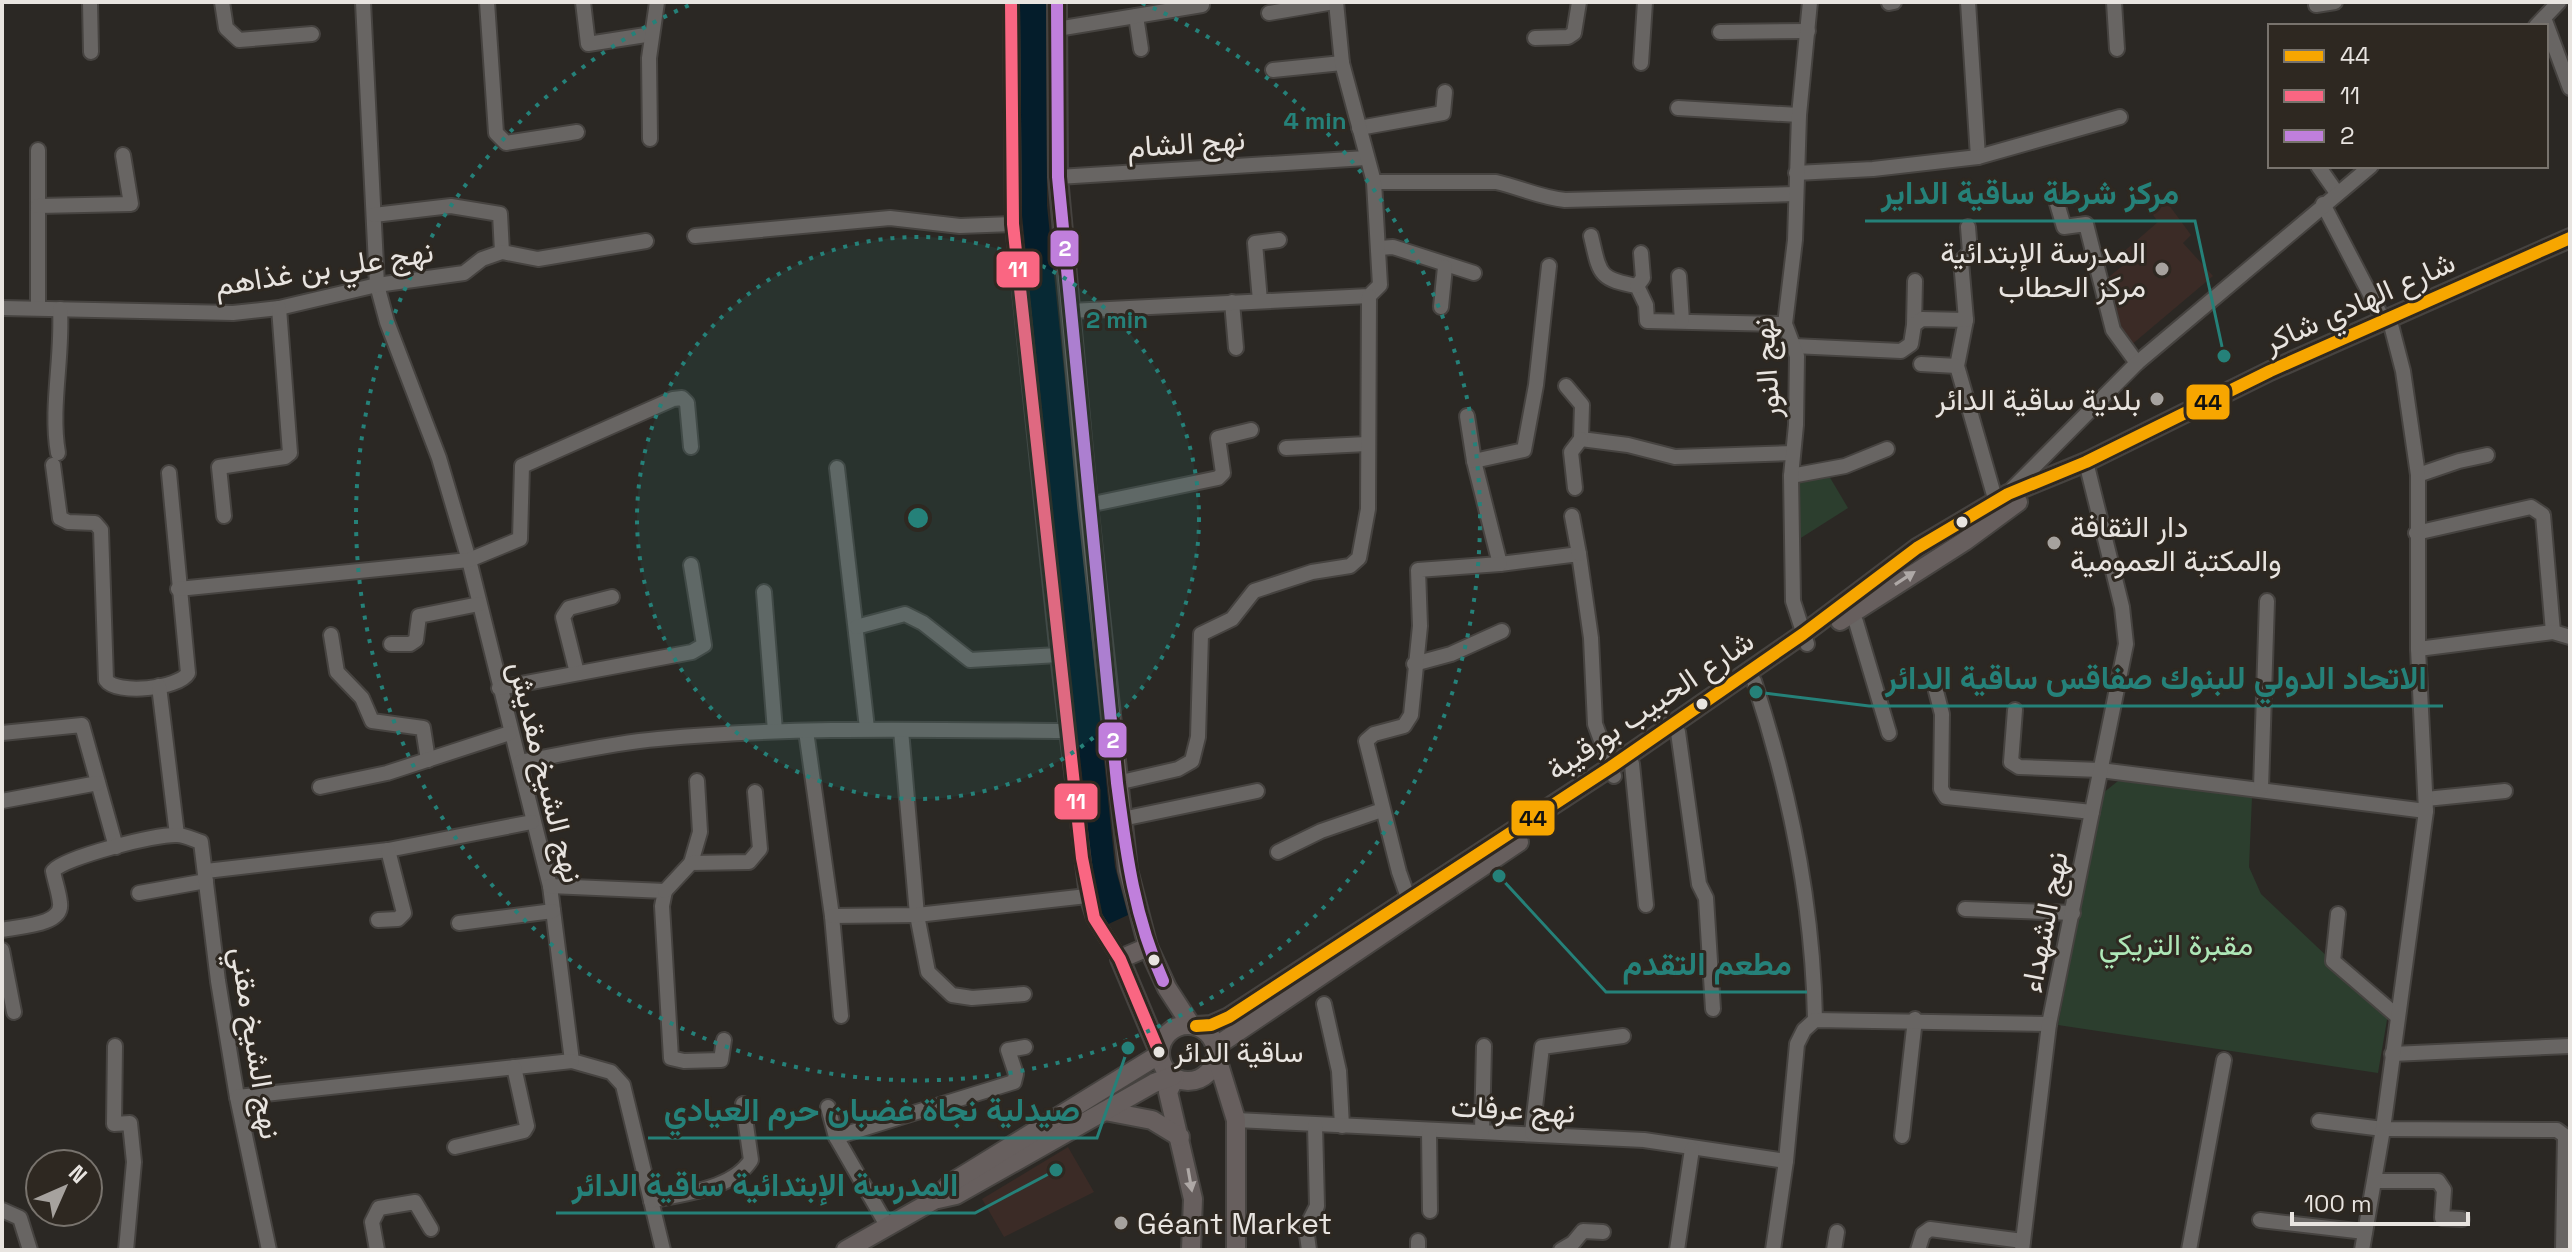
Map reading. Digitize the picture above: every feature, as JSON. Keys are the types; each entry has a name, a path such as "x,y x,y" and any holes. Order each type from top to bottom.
{"main road":[{"path":"1057,2 1058,177 1088,505 1128,870 1148,947 1167,988 1194,1026 1210,1036 1236,1120 1236,1250"},
{"name":"شارع الهادي شاكر","path":"2086,462 2270,371 2388,322 2570,238"},
{"name":"شارع الحبيب بورقيبة","path":"1612,771 1632,764 1754,681 1917,548 2052,476 2086,462"},
{"name":"شارع الحبيب بورقيبة","path":"936,1199 956,1195 1154,1083 1174,1077 1188,1081 1201,1077 1211,1068 1215,1051 1412,907 1805,639 1965,541 2013,498"},
{"name":"شارع الحبيب بورقيبة","path":"846,1250 936,1199 951,1183 1160,1053 1167,1034 1178,1026 1211,1025 1229,1017 1412,907"},
{"path":"1148,947 1120,959 1163,1067 1174,1077 1168,1092 1193,1199 1191,1250"},
{"path":"1105,1111 1152,1120 1180,1137"}],"street":[{"path":"90,2 91,52"},
{"path":"222,2 229,34 239,40 312,34"},
{"name":"نهج الشيخ مقديش","path":"363,2 377,285 387,322 439,458 469,560 510,733 520,762 532,822 550,886 572,1061"},
{"path":"487,2 496,133 506,143 577,132"},
{"path":"583,2 588,44 652,34"},
{"path":"650,139 649,58 657,2"},
{"path":"1011,2 1013,224 1066,731 1087,896 1094,918 1120,959"},
{"path":"1117,783 1178,769 1192,761 1198,737 1201,634 1232,619 1254,591 1312,572 1350,566 1359,558 1368,509 1369,296 1382,281 1374,182 1342,63 1335,2 1269,13"},
{"path":"1535,38 1571,35 1578,27 1579,2"},
{"path":"1641,63 1645,2"},
{"name":"نهج النور","path":"1805,639 1793,601 1791,476 1797,356 1785,324 1810,2"},
{"path":"1968,2 1978,157"},
{"path":"2114,2 2117,49"},
{"path":"2316,5 2335,2"},
{"path":"2540,22 2559,2"},
{"path":"1057,29 1202,5"},
{"path":"1136,16 1141,49"},
{"path":"1720,32 1808,31"},
{"path":"2548,40 2570,88"},
{"path":"1273,70 1342,63"},
{"path":"1359,128 1443,113 1445,92"},
{"path":"1678,108 1799,115"},
{"path":"1796,173 1873,169 1978,157 2120,117"},
{"path":"38,150 38,308"},
{"path":"38,206 131,204 123,155"},
{"name":"نهج الشام","path":"1058,177 1366,158"},
{"path":"2319,168 2337,193"},
{"path":"2013,498 2045,456 2137,363 2368,168"},
{"path":"1374,182 1496,182 1535,197 1565,200 1796,194"},
{"path":"2056,200 2064,227 2086,224 2113,330 2137,363"},
{"path":"2323,204 2388,322 2403,371 2418,475 2418,649 2426,805 2383,1129 2362,1250"},
{"path":"374,215 451,206 500,214 502,252 538,259 646,241"},
{"path":"695,236 890,218 960,226 1013,224"},
{"path":"1968,227 1970,252 1961,261 1966,320 1957,366 2013,498"},
{"path":"1591,236 1599,272 1610,281 1637,286"},
{"path":"1260,301 1255,243 1279,240"},
{"path":"1379,248 1393,247 1445,267 1474,273"},
{"name":"نهج علي بن غذاهم","path":"2,308 233,313 279,308 377,285 464,273 482,259 502,252"},
{"path":"1637,286 1643,278 1641,253"},
{"path":"1474,461 1524,450 1536,385 1549,266"},
{"path":"1441,307 1445,267"},
{"path":"1679,276 1682,321"},
{"path":"1793,346 1901,351 1911,344 1915,281"},
{"path":"1637,286 1646,305 1647,321 1785,324"},
{"path":"1070,311 1369,296"},
{"path":"1232,302 1236,348"},
{"path":"224,516 219,467 285,457 290,453 279,308"},
{"path":"60,309 61,366 54,432 60,518 68,522 95,523 101,530 106,680 115,689 181,682 188,673 169,473"},
{"path":"1914,325 1922,319 1966,320"},
{"path":"1921,364 1957,366"},
{"path":"1566,386 1582,405 1581,439 1571,452 1575,488"},
{"path":"178,589 469,560 520,539 520,472 529,461 680,397 687,403 691,447"},
{"path":"1467,416 1474,461 1500,564"},
{"path":"1088,505 1218,478 1223,473 1218,438 1251,430"},
{"path":"1581,439 1628,445 1675,457 1793,453"},
{"path":"1286,448 1367,444"},
{"path":"1791,476 1845,466 1887,449"},
{"path":"2418,475 2487,455"},
{"path":"2013,498 2045,456"},
{"name":"نهج الشهداء","path":"1815,1020 1915,1019 2049,1024 2126,644 2125,625 2086,462"},
{"path":"837,468 867,728"},
{"path":"2416,533 2531,507 2543,515 2565,639 2418,649"},
{"path":"1572,516 1591,638 1595,724 1612,771"},
{"path":"1412,907 1382,810 1366,741 1374,734 1404,726 1411,715 1420,626 1418,570 1579,554"},
{"path":"499,688 692,652 704,645 691,565"},
{"path":"764,592 775,731"},
{"path":"577,673 563,617 569,608 612,597"},
{"path":"2261,788 2267,601"},
{"path":"391,644 410,644 416,640 419,616 479,604"},
{"path":"856,627 905,614 923,623 970,660 1058,655"},
{"path":"1850,614 1856,622 1889,733"},
{"path":"1414,664 1451,654 1502,631"},
{"path":"331,635 337,672 365,702 372,721 423,728 428,760"},
{"path":"1754,681 1777,750 1793,818 1814,972 1815,1020 1804,1030 1797,1044 1786,1161 1773,1250"},
{"path":"2,930 45,922 57,915 61,905 53,871 55,868 116,847 177,835 159,686"},
{"path":"1936,691 1942,714 1941,789 1946,797 2092,812"},
{"path":"2015,710 2011,762 2014,765 2100,770 2426,805 2505,791"},
{"path":"2,733 82,725 116,847"},
{"path":"520,762 655,739 775,731 867,728 1066,731"},
{"path":"901,730 917,915 928,972 938,986 952,995 972,998 1024,994"},
{"path":"806,731 832,916 841,1016"},
{"path":"1678,732 1699,884 1706,898 1713,1009"},
{"path":"320,787 428,760 510,733"},
{"path":"1632,764 1646,905"},
{"path":"697,781 700,832 691,863 665,891 662,906 671,1058 684,1061 721,1060 724,1040"},
{"path":"2,801 98,783"},
{"path":"1122,819 1257,791"},
{"path":"691,863 749,862 756,857 760,849 755,792"},
{"path":"1278,852 1321,831 1382,810"},
{"path":"139,893 206,876 388,850 532,822"},
{"name":"نهج الشيخ مقني","path":"177,835 201,842 237,1097 269,1250"},
{"path":"378,920 398,919 404,913 388,850"},
{"path":"550,886 665,891"},
{"path":"832,916 917,915 1087,896"},
{"path":"1965,909 2073,913"},
{"path":"459,923 553,911"},
{"path":"2338,914 2333,961 2397,1016"},
{"path":"2,950 14,1012"},
{"path":"1324,1004 1339,1071 1342,1126"},
{"path":"1902,1136 1915,1019"},
{"path":"1918,1250 1923,1234 1930,1229 2022,1246 2049,1024"},
{"path":"1532,1133 1542,1047 1623,1036"},
{"path":"115,1046 114,1124 130,1123 134,1162 126,1250"},
{"path":"1482,1131 1484,1046"},
{"path":"2392,1054 2570,1046"},
{"path":"836,1137 1014,1082 1016,1074 1008,1050 1025,1047"},
{"path":"2189,1250 2224,1060"},
{"path":"237,1097 572,1061 611,1072 623,1085 663,1250"},
{"path":"455,1147 524,1131 527,1126 514,1067"},
{"path":"651,1201 718,1184 744,1171 751,1160 743,1104"},
{"path":"828,1107 836,1137 888,1227"},
{"name":"نهج عرفات","path":"1236,1120 1644,1140 1786,1161"},
{"path":"2319,1121 2383,1129 2557,1130 2565,1136 2563,1250"},
{"path":"1309,1250 1306,1228 1317,1206 1315,1125"},
{"path":"1429,1131 1430,1211"},
{"path":"1677,1250 1692,1149"},
{"path":"2375,1181 2438,1181 2444,1190 2442,1218 2462,1219"},
{"path":"377,1250 372,1222 379,1208 415,1202 431,1229"},
{"path":"2,1210 20,1218 30,1250"},
{"path":"2260,1220 2365,1232"},
{"path":"1561,1250 1573,1243 1583,1231 1603,1232"},
{"path":"1834,1250 1837,1232"}],"shaded area":[{"name":"المدرسة الإبتدائية مركز الحطاب","path":"2166,201 2191,235 2183,243 2213,276 2130,346 2121,336 2104,281 2127,262 2121,254 2158,222 2151,212"},
{"path":"1068,1147 1094,1192 1004,1237 982,1199"}],"green space":[{"path":"1829,476 1848,508 1796,541 1797,481"},
{"name":"مقبرة التريكي","path":"2118,781 2252,797 2249,867 2261,894 2388,1014 2378,1073 2058,1025 2103,793"}],"water":[{"path":"1020,2 1046,2 1047,206 1115,867 1128,915 1104,926 1089,873 1021,205"}],"transit line":[{"name":"11","path":"1011,2 1013,224 1082,858 1094,918 1120,959 1159,1052"},
{"name":"2","path":"1057,2 1058,177 1117,783 1138,908 1163,981"},
{"name":"44","path":"1196,1026 1211,1025 1229,1017 1611,767 1803,634 1917,548 2008,494 2086,462 2270,371 2570,238"}],"place":[{"name":"المدرسة الإبتدائية مركز الحطاب","path":"2162,269"},
{"name":"مركز شرطة ساقية الداير","path":"2224,356"},
{"name":"بلدية ساقية الدائر","path":"2157,399"},
{"name":"دار الثقافة والمكتبة العمومية","path":"2054,543"},
{"name":"الاتحاد الدولي للبنوك صفاقس ساقية الدائر","path":"1756,692"},
{"name":"مطعم التقدم","path":"1499,876"},
{"name":"صيدلية نجاة غضبان حرم العيادي","path":"1128,1048"},
{"name":"ساقية الدائر","path":"1159,1052"},
{"name":"المدرسة الإبتدائية ساقية الدائر","path":"1056,1170"},
{"name":"Géant Market","path":"1121,1223"}]}
